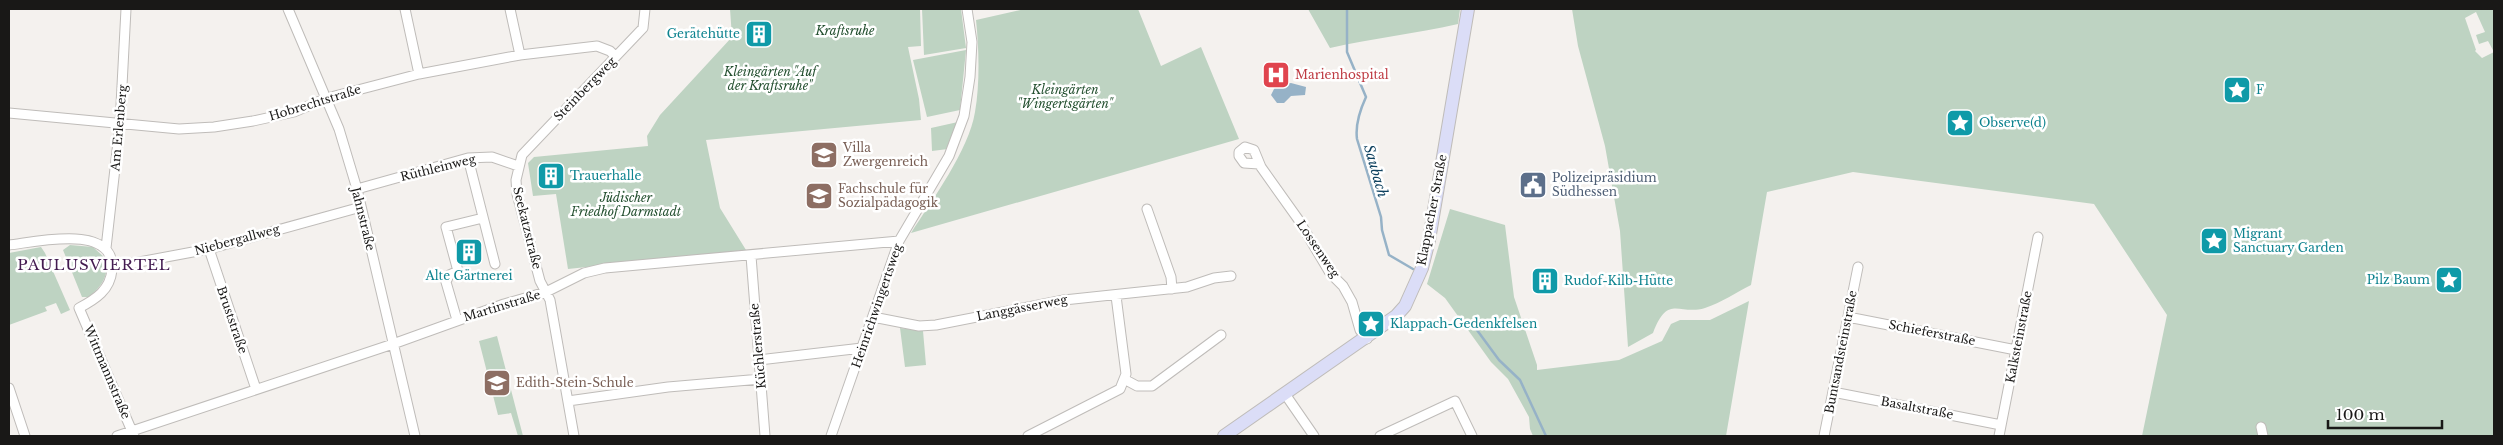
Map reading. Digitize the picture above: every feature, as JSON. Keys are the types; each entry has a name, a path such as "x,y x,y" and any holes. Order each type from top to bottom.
{"main road":[{"name":"Klappacher Straße","path":"1224,436 1367,339 1400,312 1422,268 1433,217 1468,9"}],"street":[{"name":"Am Erlenberg","path":"106,248 120,124 126,9"},
{"name":"Jahnstraße","path":"288,9 327,98 357,189 415,436"},
{"path":"405,9 419,74"},
{"path":"510,9 520,55"},
{"name":"Steinbergweg","path":"518,166 522,155 642,28 645,9"},
{"name":"Heinrichwingertsweg","path":"831,436 899,242 949,156 964,116 970,77 972,42 967,9"},
{"name":"Hobrechtstraße","path":"9,113 179,129 214,127 294,112 327,98 419,74 520,55 597,46 616,56"},
{"name":"Rüthleinweg","path":"357,189 468,158 492,157 518,166"},
{"path":"468,158 495,264"},
{"name":"Lossenweg","path":"1259,164 1298,219 1330,273 1343,286 1352,302 1360,330 1367,339"},
{"name":"Seekatzstraße","path":"518,166 517,194 540,281 550,300 574,436"},
{"name":"Niebergallweg","path":"112,267 209,249 361,206"},
{"path":"1146,209 1171,277 1172,289"},
{"path":"457,320 446,282 449,275 458,271 446,227 483,218"},
{"name":"Kalksteinstraße","path":"1999,436 2038,237"},
{"path":"9,245 67,239 96,242 106,248 111,257 112,267"},
{"name":"Martinstraße","path":"117,436 133,434 457,320 546,292 584,273 604,268 899,242"},
{"name":"Bruststraße","path":"209,249 256,390"},
{"name":"Küchlerstraße","path":"750,256 765,436"},
{"name":"Wittmannstraße","path":"112,267 111,280 103,292 79,308 133,434"},
{"name":"Buntsandsteinstraße","path":"1824,436 1858,267"},
{"name":"Langgässerweg","path":"873,316 919,326 936,326 1064,300 1172,289 1231,276"},
{"path":"1028,436 1120,389 1126,374 1116,296"},
{"name":"Schieferstraße","path":"1848,317 2016,350"},
{"path":"1124,379 1137,386 1152,386 1221,335"},
{"path":"759,360 862,348"},
{"path":"568,401 668,387 761,379"},
{"path":"9,388 25,436"},
{"name":"Basaltstraße","path":"1833,392 2001,425"},
{"path":"1285,394 1314,436"},
{"path":"1380,436 1455,401 1472,436"},
{"path":"2261,427 2263,436"}],"green space":[{"path":"730,9 920,9 921,46 908,47 919,99 921,120 706,140 720,208 746,250 568,269 556,194 533,196 528,163 534,157 648,146 647,136 660,115 732,37"},
{"path":"922,9 961,9 966,48 924,55"},
{"name":"Kleingärten \"Wingertsgärten\"","path":"1025,9 1138,9 1161,66 1201,47 1239,139 911,233 949,174 971,127 977,101 978,54 976,20"},
{"path":"1308,9 1460,9 1458,24 1330,48"},
{"path":"1572,9 2494,9 2494,52 2494,436 2142,436 2167,315 2094,204 1853,172 1767,192 1751,285 1705,308 1688,310 1675,308 1669,310 1658,321 1653,333 1628,347 1620,231 1605,146 1578,46","holes":["2476,12 2485,32 2476,35 2479,44 2488,41 2494,52 2482,58 2475,51 2465,18"]},
{"path":"966,50 960,110 927,117 913,60"},
{"path":"958,122 948,149 932,151 931,128"},
{"path":"1450,209 1505,225 1514,297 1537,365 1537,370 1619,360 1662,341 1671,324 1680,320 1710,320 1749,301 1726,436 1533,436 1529,417 1508,379 1491,362 1445,298 1427,284"},
{"path":"70,245 93,247 105,258 106,275 104,280 89,297 82,297 63,250"},
{"path":"41,247 70,310 61,314 56,303 45,307 47,311 9,325 9,253"},
{"path":"900,328 923,331 926,365 905,367"},
{"path":"497,336 523,436 518,436 511,413 498,415 479,341"}],"water":[{"path":"1291,83 1306,87 1305,95 1291,96 1284,103 1277,103 1271,95 1276,85"}],"waterway":[{"name":"Saubach","path":"1347,9 1347,52 1366,97 1358,117 1357,139 1381,217 1382,230 1389,255 1413,269"},
{"name":"Saubach","path":"1474,326 1499,360 1520,380 1546,436"}],"place":[{"name":"Gerätehütte","path":"759,34"},
{"name":"Marienhospital","path":"1276,75"},
{"name":"F","path":"2237,90"},
{"name":"Observe(d)","path":"1960,123"},
{"name":"Villa Zwergenreich","path":"824,155"},
{"name":"Trauerhalle","path":"551,176"},
{"name":"Polizeipräsidium Südhessen","path":"1533,185"},
{"name":"Fachschule für Sozialpädagogik","path":"819,196"},
{"name":"Migrant Sanctuary Garden","path":"2214,241"},
{"name":"Alte Gärtnerei","path":"469,252"},
{"name":"Pilz Baum","path":"2449,280"},
{"name":"Rudof-Kilb-Hütte","path":"1545,281"},
{"name":"Klappach-Gedenkfelsen","path":"1371,324"},
{"name":"Edith-Stein-Schule","path":"497,383"}],"district":[{"name":"PAULUSVIERTEL","path":"94,265"}],"park label":[{"name":"Kraftsruhe","path":"845,31"},
{"name":"Kleingärten \"Auf der Kraftsruhe\"","path":"770,79"},
{"name":"Jüdischer Friedhof Darmstadt","path":"626,205"}]}
